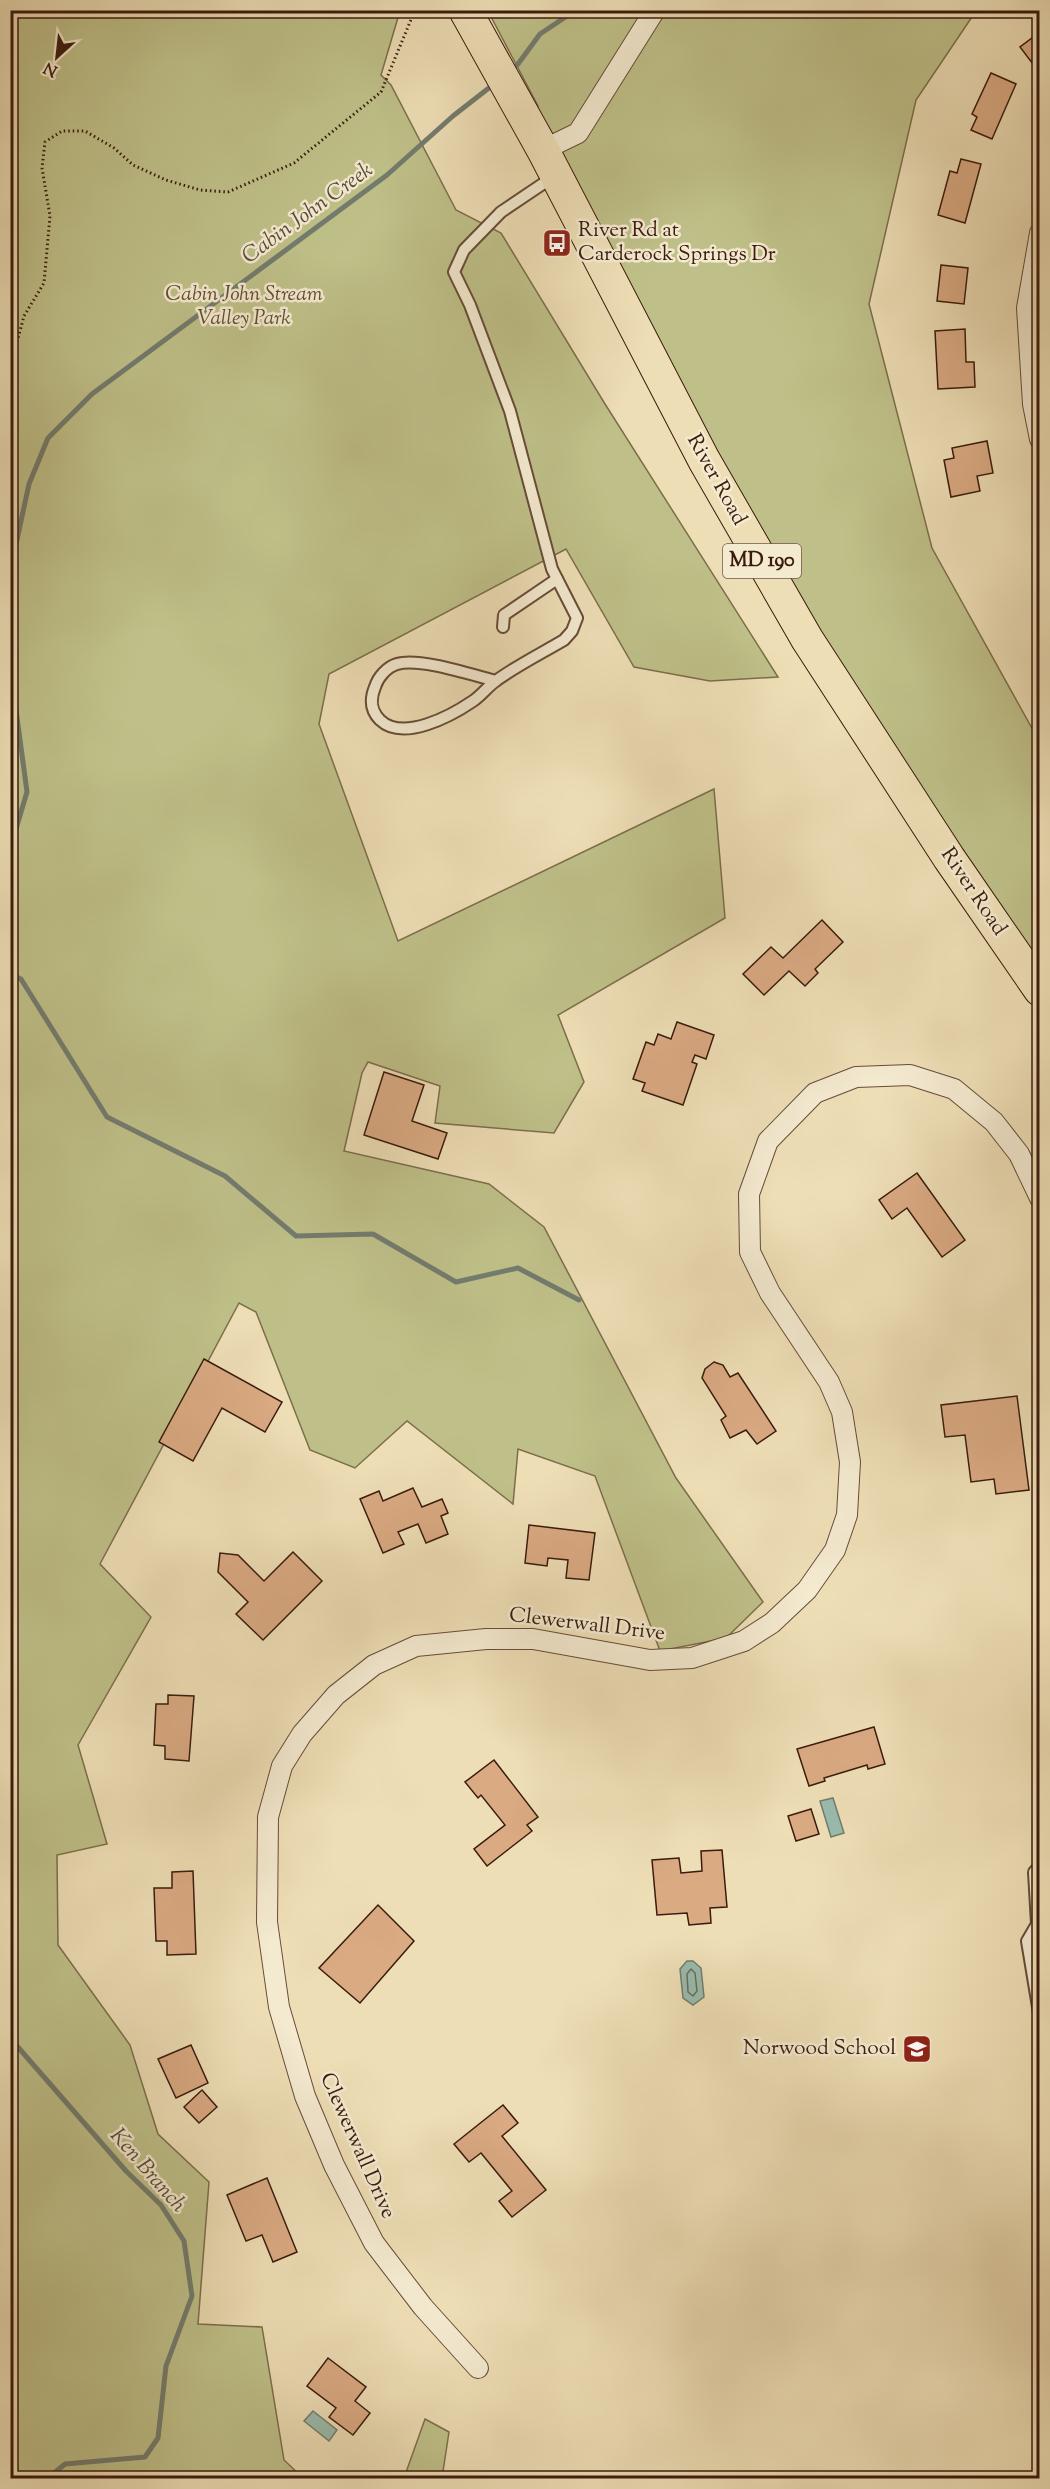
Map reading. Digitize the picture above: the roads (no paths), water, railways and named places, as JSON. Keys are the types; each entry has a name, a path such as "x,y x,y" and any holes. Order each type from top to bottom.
{"main road":[{"name":"River Road","path":"465,10 549,163 704,460 807,639 949,858 1040,990"}],"street":[{"path":"549,163 578,133 656,10"},
{"path":"1040,233 1027,308 1033,404 1040,440"},
{"name":"Clewerwall Drive","path":"478,2368 423,2307 374,2243 334,2165 305,2096 279,2007 267,1922 268,1817 282,1766 302,1734 336,1695 374,1665 416,1646 486,1639 533,1639 650,1660 692,1658 744,1641 772,1623 807,1590 835,1550 847,1515 850,1462 842,1412 829,1382 770,1293 750,1252 749,1194 768,1141 815,1093 856,1077 910,1075 954,1089 994,1122 1019,1154 1040,1198"}],"lane":[{"path":"496,681 445,668 411,663 397,664 384,672 376,684 372,698 373,710 382,722 398,729 424,726 450,715 474,700 496,681 564,640 573,631 577,618 557,579 546,549 510,411 470,305 454,272 464,250 549,163"},
{"path":"503,627 504,615 557,579"},
{"path":"1040,1866 1034,1872 1037,1924 1027,1941 1040,2019"}],"water":[{"path":"833,1798 844,1833 831,1837 820,1801"},
{"path":"687,1961 693,1961 701,1968 704,1997 693,2005 683,1998 680,1969"},
{"path":"313,2411 337,2430 329,2441 304,2421"}],"waterway":[{"name":"Cabin John Creek","path":"510,71 518,64 540,34 576,10"},
{"name":"Cabin John Creek","path":"10,572 29,484 48,438 92,394 387,175 453,116 494,84"},
{"name":"Cabin John Creek","path":"10,665 27,792 10,849"},
{"path":"10,974 21,979 107,1117 225,1176 296,1236 373,1234 456,1282 518,1268 579,1300"},
{"name":"Ken Branch","path":"10,2038 126,2171 161,2205 184,2241 192,2296 166,2366 158,2438 145,2457 65,2464 48,2478"}],"place":[{"name":"River Rd at Carderock Springs Dr","path":"557,243"},
{"name":"Norwood School","path":"917,2049"}],"park label":[{"name":"Cabin John Stream Valley Park","path":"244,307"}]}
